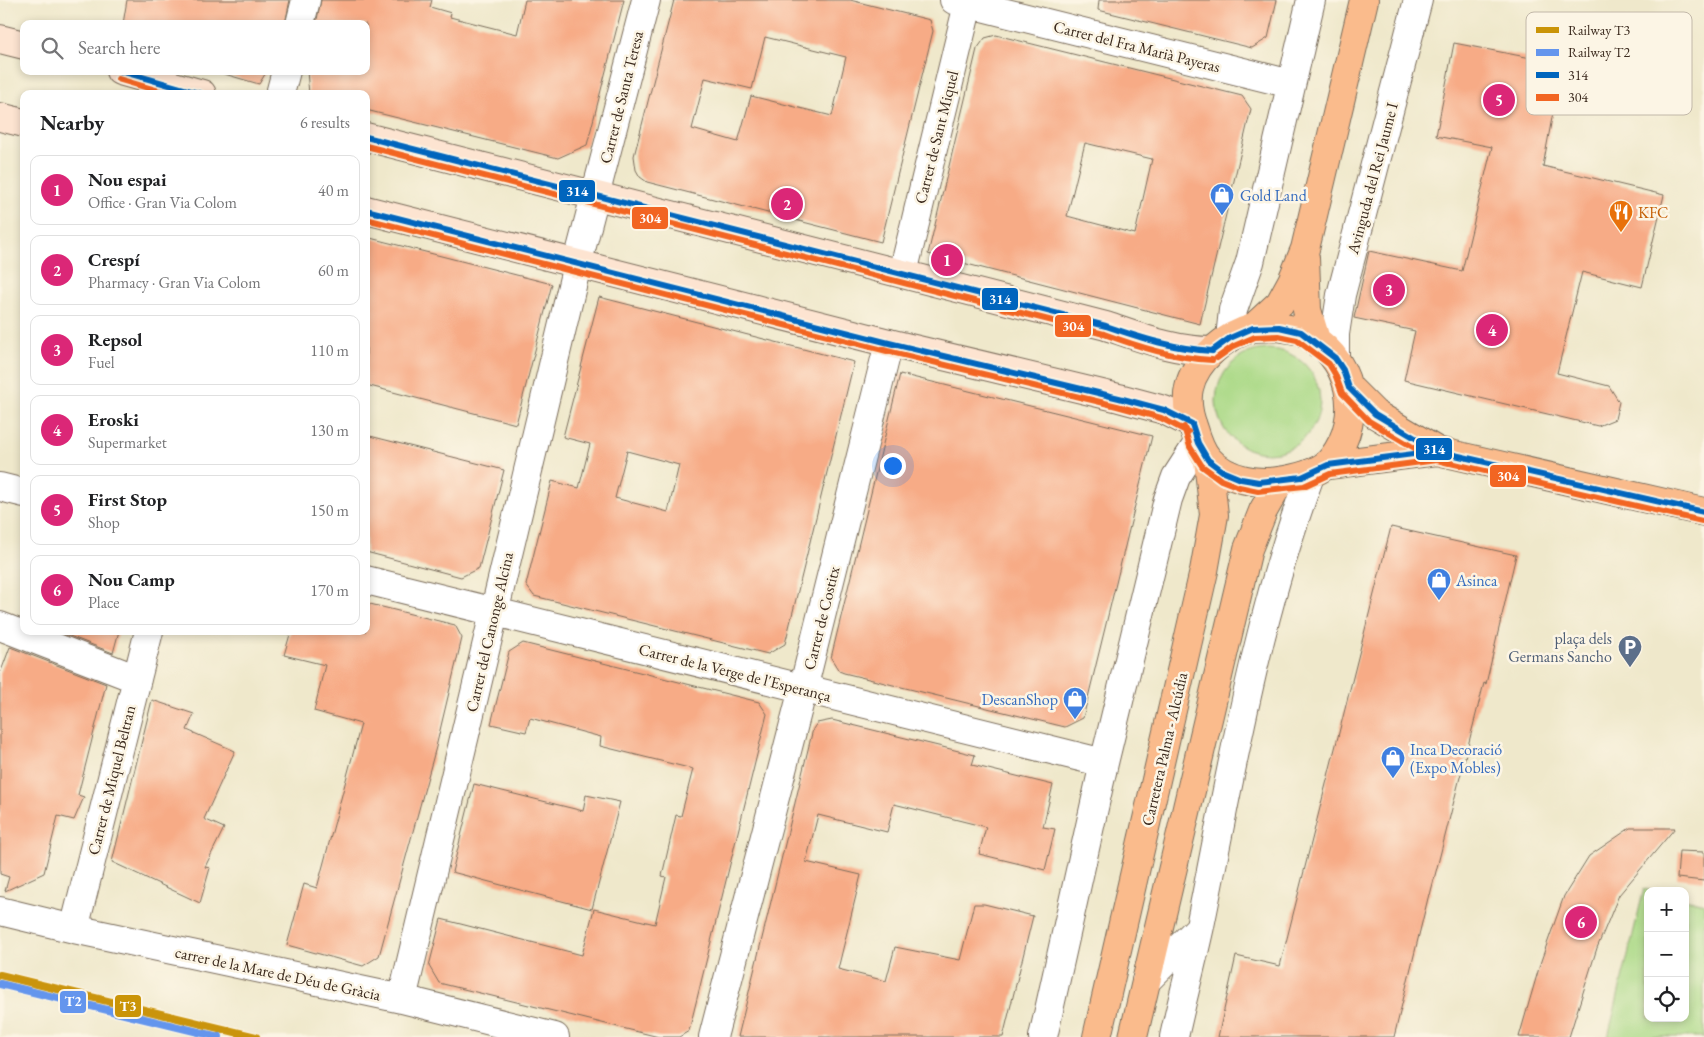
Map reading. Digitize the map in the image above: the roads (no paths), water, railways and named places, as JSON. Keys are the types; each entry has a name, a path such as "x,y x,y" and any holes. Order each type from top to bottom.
{"main road":[{"path":"1200,442 1188,403 1189,387 1195,372 1232,339 1280,303 1305,248 1364,0"},
{"path":"0,39 20,44"},
{"path":"134,75 188,90"},
{"path":"0,117 20,122"},
{"path":"370,138 1106,326 1166,346 1191,351 1279,327 1302,332 1326,350 1343,370 1349,388 1352,412 1347,434 1319,469"},
{"path":"370,211 576,265 1164,410 1200,442 1224,472 1241,479 1259,482 1280,481 1319,469 1437,451"},
{"path":"1305,248 1307,310 1326,350"},
{"path":"1349,388 1375,414 1437,451 1704,512"},
{"name":"Carretera Palma - Alcúdia","path":"1097,1037 1204,571 1214,515 1200,442"},
{"path":"1133,1037 1248,549 1263,511 1280,481"}],"street":[{"path":"301,20 306,0"},
{"name":"Carrer de Santa Teresa","path":"576,265 646,0"},
{"path":"1232,339 1233,310 1250,262 1311,0"},
{"name":"Avinguda del Rei Jaume I","path":"1326,350 1335,334 1341,296 1418,0"},
{"name":"Carrer del Fra Marià Payeras","path":"964,1 1291,84"},
{"name":"Carrer de Sant Miquel","path":"903,274 964,1"},
{"path":"281,90 285,75"},
{"name":"Carrer del Canonge Alcina","path":"402,999 576,265"},
{"name":"Carrer de Costitx","path":"713,1037 803,689 889,343"},
{"path":"1043,1037 1104,763 1168,499 1176,477 1200,442"},
{"path":"1174,1037 1199,928 1232,759 1268,601 1319,469"},
{"path":"0,487 20,492"},
{"name":"Carrer de la Verge de l'Esperança","path":"370,581 1104,763"},
{"path":"0,626 20,634"},
{"path":"23,635 137,679"},
{"name":"Carrer de Miquel Beltran","path":"74,929 148,635"},
{"name":"carrer de la Mare de Déu de Gràcia","path":"0,911 74,929 402,999 555,1037"},
{"path":"1146,981 1199,928"}],"rail line":[{"name":"T3","path":"0,975 256,1037"},
{"name":"T2","path":"0,984 219,1037"}],"place":[{"name":"First Stop","path":"1499,100"},
{"name":"Crespí","path":"787,204"},
{"name":"Gold Land","path":"1222,216"},
{"name":"KFC","path":"1621,233"},
{"name":"Nou espai","path":"947,260"},
{"name":"Repsol","path":"1389,290"},
{"name":"Eroski","path":"1492,330"},
{"name":"Asinca","path":"1439,601"},
{"name":"plaça dels Germans Sancho","path":"1630,668"},
{"name":"DescanShop","path":"1075,720"},
{"name":"Inca Decoració (Expo Mobles)","path":"1393,779"},
{"name":"Nou Camp","path":"1581,922"}]}
